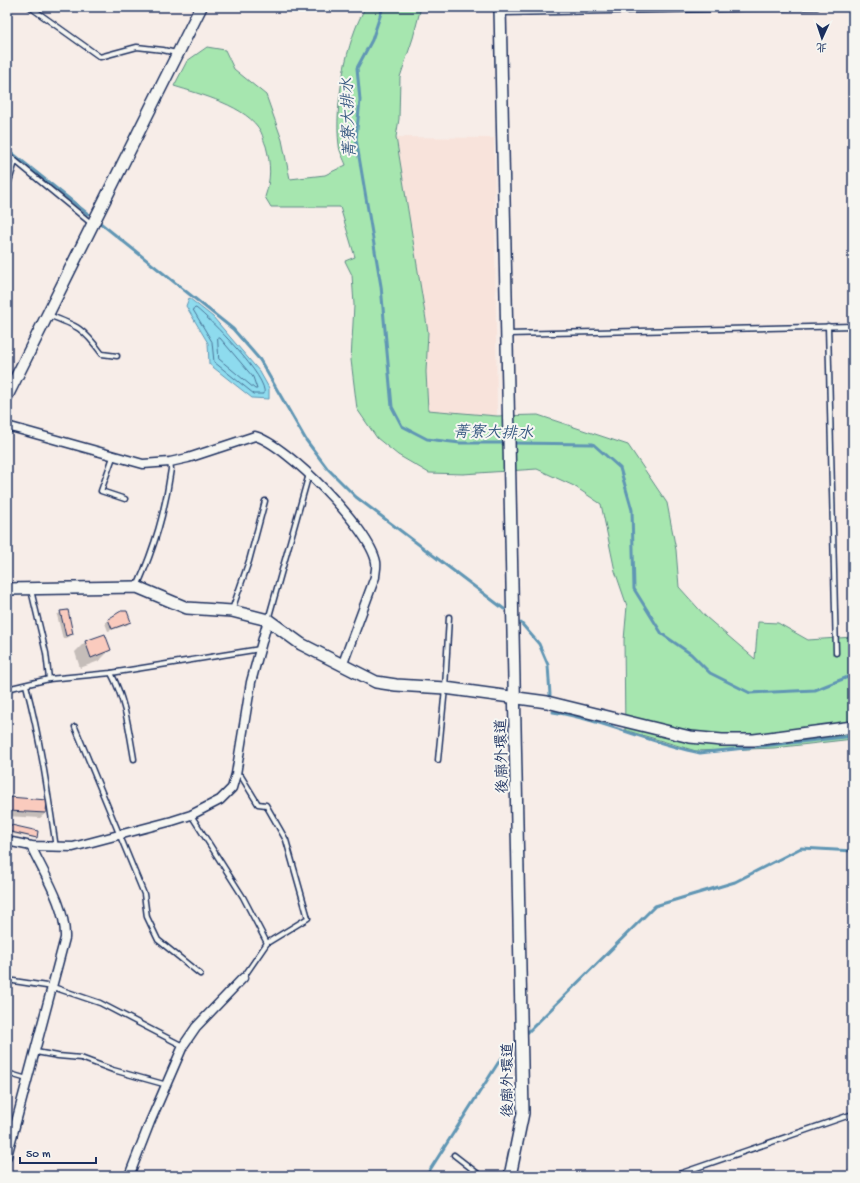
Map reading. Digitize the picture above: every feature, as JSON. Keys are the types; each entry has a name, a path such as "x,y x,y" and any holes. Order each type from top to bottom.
{"street":[{"path":"7,396 201,7"},
{"name":"後廍外環道","path":"500,10 523,1113 510,1176"},
{"path":"7,426 143,464 170,462 255,436 266,439 309,473 347,514 370,548 376,562 375,578 342,666"},
{"path":"7,589 31,590 78,587 137,587 187,608 232,611 268,620 301,644 376,682 396,685 445,688 547,702 690,737 722,740 754,740 853,727"},
{"path":"7,841 31,846 56,848 73,847 120,836 191,815 220,800 232,788 236,774 248,699 268,620"},
{"path":"7,1156 27,1079 36,1052 65,938 66,924 60,913 55,893 31,846"},
{"path":"129,1176 150,1122 183,1046 196,1027 242,978"}],"lane":[{"path":"30,7 100,57 137,47 163,50 177,54"},
{"path":"500,10 817,7"},
{"path":"7,154 93,224"},
{"path":"7,188 15,162"},
{"path":"48,315 72,324 88,334 102,354 117,356"},
{"path":"828,326 836,653"},
{"path":"507,334 853,326"},
{"path":"114,457 101,490 125,500"},
{"path":"137,587 149,559 162,520 171,469 170,462"},
{"path":"268,620 309,473"},
{"path":"232,611 249,561 265,501"},
{"path":"31,590 43,640 49,679"},
{"path":"438,760 445,688 449,617"},
{"path":"7,690 49,679 111,673 260,649"},
{"path":"111,673 118,687 127,717 134,759"},
{"path":"26,685 33,712 49,795 56,848"},
{"path":"75,727 144,894 147,917 158,940 200,974"},
{"path":"236,774 241,776 258,804 266,806 286,840 308,918 268,943 242,978"},
{"path":"191,815 243,897 268,943"},
{"path":"7,980 53,987 100,1003 183,1046"},
{"path":"36,1052 81,1058 113,1070 167,1085"},
{"path":"7,1073 27,1079"},
{"path":"673,1176 853,1114"},
{"path":"454,1155 481,1176"}],"shaded area":[{"path":"396,137 494,138 497,416 428,410 426,372 428,332"}],"green space":[{"path":"366,7 421,7 413,38 400,77 399,119 396,137 428,332 426,372 428,410 497,416 538,415 628,445 667,503 676,550 679,587 706,617 755,659 758,622 778,623 808,640 853,637 853,739 774,748 696,751 625,730 624,640 627,606 615,571 601,504 574,486 537,469 463,474 429,473 398,455 377,438 357,409 351,360 354,305 352,275 345,261 355,257 340,207 271,207 265,197 269,178 268,153 262,134 255,123 234,108 222,102 174,86 187,61 207,47 225,50 234,69 266,95 282,140 290,179 325,175 346,165 339,147 338,112 340,93 347,55 359,20"}],"water":[{"path":"189,298 213,317 260,372 269,388 269,399 252,398 209,364 208,343 186,306"}],"building":[{"path":"68,610 73,634 66,636 60,611"},
{"path":"121,611 127,611 131,622 112,629 108,619"},
{"path":"105,634 111,650 91,658 85,641"},
{"path":"9,797 47,800 46,813 8,811"},
{"path":"7,824 38,831 37,838 7,831"}],"waterway":[{"name":"菁寮大排水","path":"383,7 372,40 357,68 360,100 356,139 381,286 392,407 402,426 427,439 460,443 506,443"},
{"path":"7,149 88,214"},
{"path":"99,222 233,329 260,360 306,440 327,468 356,497 504,609"},
{"name":"菁寮大排水","path":"512,443 593,444 620,468 632,510 634,589 662,634 691,654 710,673 750,693 815,690 853,675"},
{"path":"521,623 539,644 548,665 550,695"},
{"path":"553,712 590,720 663,744 700,753 853,736"},
{"path":"524,1036 655,906 735,882 801,848 853,851"},
{"path":"426,1176 500,1060 519,1041"}]}
